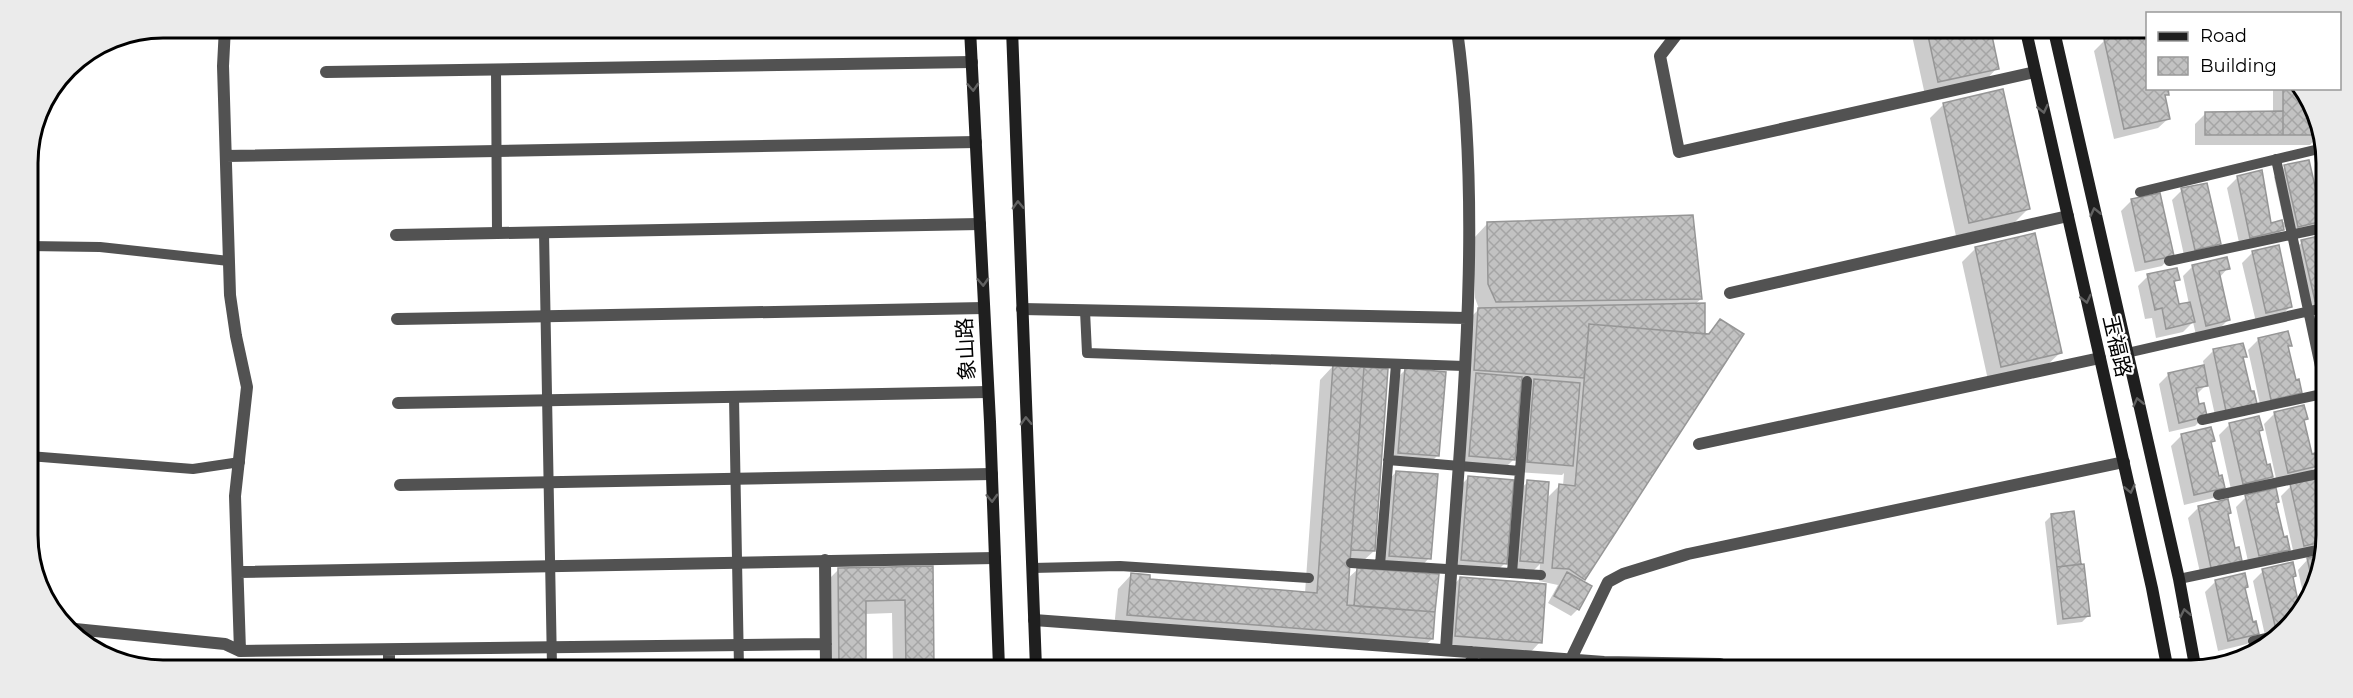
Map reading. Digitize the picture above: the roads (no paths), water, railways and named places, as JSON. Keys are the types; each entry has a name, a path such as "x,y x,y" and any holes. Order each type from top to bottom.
{"street":[{"path":"224,38 223,66 232,315 247,387 235,496 240,651"},
{"name":"象山路","path":"971,38 999,660"},
{"path":"1012,38 1036,660"},
{"path":"1446,650 1467,318 1468,154 1458,38"},
{"path":"1674,38 1660,56 1679,152 2035,72"},
{"name":"玉福路","path":"2028,38 2124,462 2166,660"},
{"name":"玉福路","path":"2056,38 2179,579 2194,660"},
{"path":"326,72 972,62"},
{"path":"226,156 976,142"},
{"path":"1730,293 2068,216"},
{"path":"396,235 980,224"},
{"path":"397,319 984,308"},
{"path":"1022,309 1467,318"},
{"path":"1699,444 2100,358"},
{"path":"398,403 988,392"},
{"path":"1570,659 1608,582 1623,574 1688,554 2124,462"},
{"path":"400,485 992,474"},
{"path":"238,572 995,558"},
{"path":"825,560 826,660"},
{"path":"1034,620 1600,660"},
{"path":"81,630 225,644 240,651 826,644"},
{"path":"88,631 88,637"},
{"path":"389,650 389,660"},
{"path":"1471,652 1472,660"}],"lane":[{"path":"496,69 497,233"},
{"path":"2140,192 2314,150"},
{"path":"2276,159 2316,349"},
{"path":"2169,261 2316,230"},
{"path":"544,232 552,660"},
{"path":"38,246 100,247 229,261"},
{"path":"2127,353 2316,310"},
{"path":"1085,311 1087,353 1464,366"},
{"path":"1380,565 1396,364"},
{"path":"1512,573 1527,381"},
{"path":"2202,420 2316,395"},
{"path":"734,397 739,660"},
{"path":"38,457 193,470 240,462"},
{"path":"1388,460 1520,471"},
{"path":"2218,495 2316,474"},
{"path":"2179,579 2314,551"},
{"path":"1351,563 1541,575"},
{"path":"1032,568 1120,566 1309,578"},
{"path":"2253,641 2260,639"}]}
